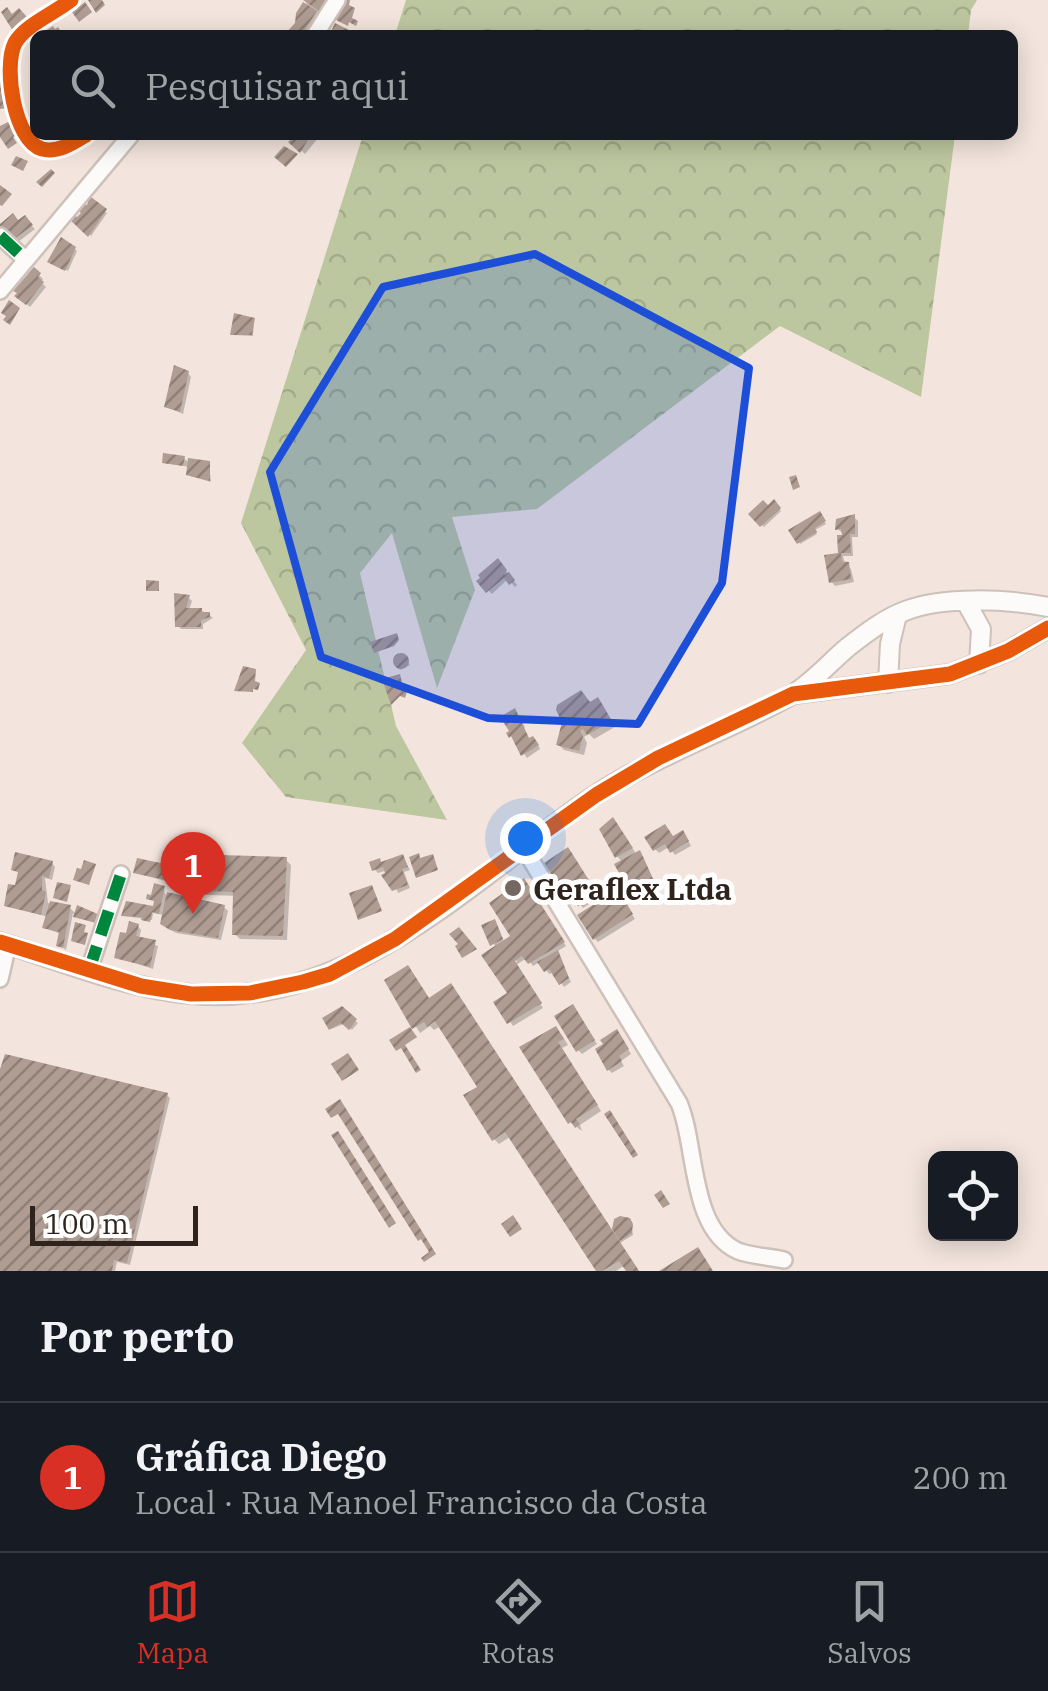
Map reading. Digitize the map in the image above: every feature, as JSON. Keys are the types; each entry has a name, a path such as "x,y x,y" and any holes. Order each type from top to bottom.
{"main road":[{"path":"4,943 141,986 191,994 250,993 330,974 395,939 635,771 794,694 846,649 897,615 918,606 966,602 1048,606"},
{"path":"966,602 981,629 979,664"},
{"path":"888,683 890,644 897,615"},
{"path":"794,694 935,678 979,664 1048,628"}],"street":[{"path":"30,30 71,0"},
{"path":"318,30 337,0"},
{"path":"30,30 17,40 10,66 23,134 31,144 44,150 57,150 76,140"},
{"path":"0,292 127,140"},
{"path":"0,236 26,260"},
{"path":"522,847 679,1102 686,1119 701,1206 720,1235 736,1250 784,1260"},
{"path":"89,970 121,874"},
{"path":"0,979 4,943"}],"highlighted area":[{"path":"535,254 749,368 722,583 638,724 488,718 321,657 270,472 383,287"}],"green space":[{"path":"406,0 977,0 971,10 969,30 397,30"},
{"path":"361,140 954,140 921,397 780,326 537,509 452,517 475,590 437,688 392,533 360,573 396,726 447,820 286,797 242,743 306,650 241,523"}],"building":[{"path":"88,0 102,0 105,5 96,13"},
{"path":"303,0 325,0 325,8 319,11"},
{"path":"340,0 350,0 349,5 355,8 352,18 358,21 356,26 336,20 346,3"},
{"path":"85,2 92,12 79,22 72,12"},
{"path":"303,2 317,11 304,30 289,30 295,23"},
{"path":"7,7 12,14 19,8 27,17 13,31 1,12"},
{"path":"0,82 6,82 7,108 0,109"},
{"path":"10,121 18,135 13,137 17,143 8,149 0,137 0,126"},
{"path":"290,140 308,140 300,153"},
{"path":"284,146 298,154 286,167 274,157"},
{"path":"16,156 28,161 23,171 11,165"},
{"path":"51,169 55,173 42,187 36,182"},
{"path":"0,185 12,194 2,206 0,205"},
{"path":"87,194 107,209 88,237 67,217 71,212 77,217 81,213 75,208 79,203 87,205 83,198"},
{"path":"13,213 18,220 25,215 33,225 13,240 6,231 0,236 0,224"},
{"path":"61,237 76,247 65,271 47,262"},
{"path":"34,267 44,282 26,305 13,291"},
{"path":"9,300 20,308 10,325 1,313"},
{"path":"234,313 255,318 252,335 230,335"},
{"path":"174,365 189,371 180,412 164,407"},
{"path":"163,453 185,456 183,466 162,463"},
{"path":"188,458 210,461 210,481 186,475"},
{"path":"796,475 800,487 793,490 789,477"},
{"path":"774,499 781,508 760,527 748,514 763,500 768,505"},
{"path":"820,511 826,521 815,528 817,532 797,544 788,530"},
{"path":"855,514 851,553 841,553 842,561 837,561 849,562 851,579 829,583 824,555 838,553 837,535 842,535 841,529 835,530 836,519"},
{"path":"498,558 507,570 504,575 509,572 515,580 509,585 504,578 486,593 476,581 478,575"},
{"path":"146,580 159,581 159,591 146,591"},
{"path":"174,593 190,595 186,608 210,612 210,617 201,620 201,627 175,627"},
{"path":"397,633 399,640 394,646 374,653 370,642"},
{"path":"401,653 409,661 401,669 393,661"},
{"path":"243,666 256,669 258,690 234,691"},
{"path":"400,674 402,683 409,686 405,698 400,696 391,705 382,679"},
{"path":"581,690 590,702 598,697 612,721 587,735 583,729 580,731 583,736 579,751 556,745 562,722 556,710 557,705"},
{"path":"515,708 529,738 533,736 539,745 521,756 500,717"},
{"path":"613,817 633,848 615,858 599,829"},
{"path":"665,824 673,836 683,830 689,841 670,853 665,844 653,851 644,837"},
{"path":"568,847 592,885 587,888 592,897 578,906 573,897 567,901 544,863"},
{"path":"640,850 653,879 628,889 614,864"},
{"path":"168,851 176,852 170,881 133,873 137,858 165,864"},
{"path":"15,852 53,861 49,878 42,876 42,890 46,892 41,915 4,906 8,884 15,885 18,872 11,870"},
{"path":"419,853 420,858 433,854 438,870 416,878 409,857"},
{"path":"182,854 287,857 283,936 232,935 233,892 181,890"},
{"path":"403,854 408,867 402,869 408,885 392,891 381,875 385,873 383,867 372,871 369,862"},
{"path":"84,860 96,864 89,885 73,880"},
{"path":"524,878 565,942 528,964 522,956 515,961 542,1003 507,1024 493,1002 507,993 481,955 510,936 489,903"},
{"path":"57,882 71,885 67,902 53,898"},
{"path":"154,883 165,886 159,914 152,912 150,922 141,920 142,917 121,916 126,901 153,906 154,901 146,899"},
{"path":"372,885 382,911 358,920 349,893"},
{"path":"619,891 633,914 593,940 577,915"},
{"path":"167,892 225,905 218,938 170,930 160,924"},
{"path":"50,901 71,905 63,948 56,946 59,932 42,928"},
{"path":"77,905 100,915 97,923 73,917"},
{"path":"495,919 503,939 490,946 481,925"},
{"path":"129,921 139,924 136,936 156,940 150,967 114,958 120,932 126,933"},
{"path":"75,922 86,925 85,945 71,941"},
{"path":"459,927 477,949 462,958 455,946 458,944 449,934"},
{"path":"558,950 569,978 559,985 549,969 544,972 537,962"},
{"path":"408,965 429,998 451,983 639,1271 626,1271 619,1261 596,1271 505,1132 492,1141 463,1095 477,1087 435,1021 427,1027 424,1022 412,1029 384,980"},
{"path":"573,1004 595,1040 576,1052 554,1016"},
{"path":"342,1006 357,1019 349,1030 341,1023 329,1030 322,1018"},
{"path":"556,1026 564,1039 558,1042 598,1105 576,1119 580,1124 575,1128 571,1122 568,1124 519,1047"},
{"path":"410,1027 417,1037 405,1045 421,1070 416,1073 401,1048 396,1051 389,1040"},
{"path":"617,1029 629,1049 619,1056 622,1061 607,1071 595,1049 603,1044 600,1040"},
{"path":"348,1053 359,1070 342,1081 331,1064"},
{"path":"5,1054 168,1093 127,1263 114,1260 112,1271 0,1271 0,1069"},
{"path":"340,1099 436,1254 424,1262 421,1258 429,1252 421,1239 418,1241 338,1114 331,1118 325,1109"},
{"path":"610,1110 638,1155 633,1158 604,1114"},
{"path":"338,1131 396,1223 389,1228 331,1135"},
{"path":"661,1190 670,1204 663,1208 654,1195"},
{"path":"513,1215 522,1229 510,1237 501,1224"},
{"path":"630,1218 633,1224 632,1233 620,1241 612,1229 614,1219"},
{"path":"698,1247 713,1271 659,1271"}],"marked path":[{"path":"0,236 25,259"},
{"path":"89,970 121,874"}],"cycle path":[{"path":"71,0 20,37 10,68 18,118 32,143 54,150 77,140"},
{"path":"0,942 141,986 191,994 250,993 330,974 395,939 596,795 658,758 793,694 950,674 1008,651 1048,628"}],"place":[{"name":"Geraflex Ltda","path":"513,888"},
{"name":"Gráfica Diego","path":"193,914"}]}
